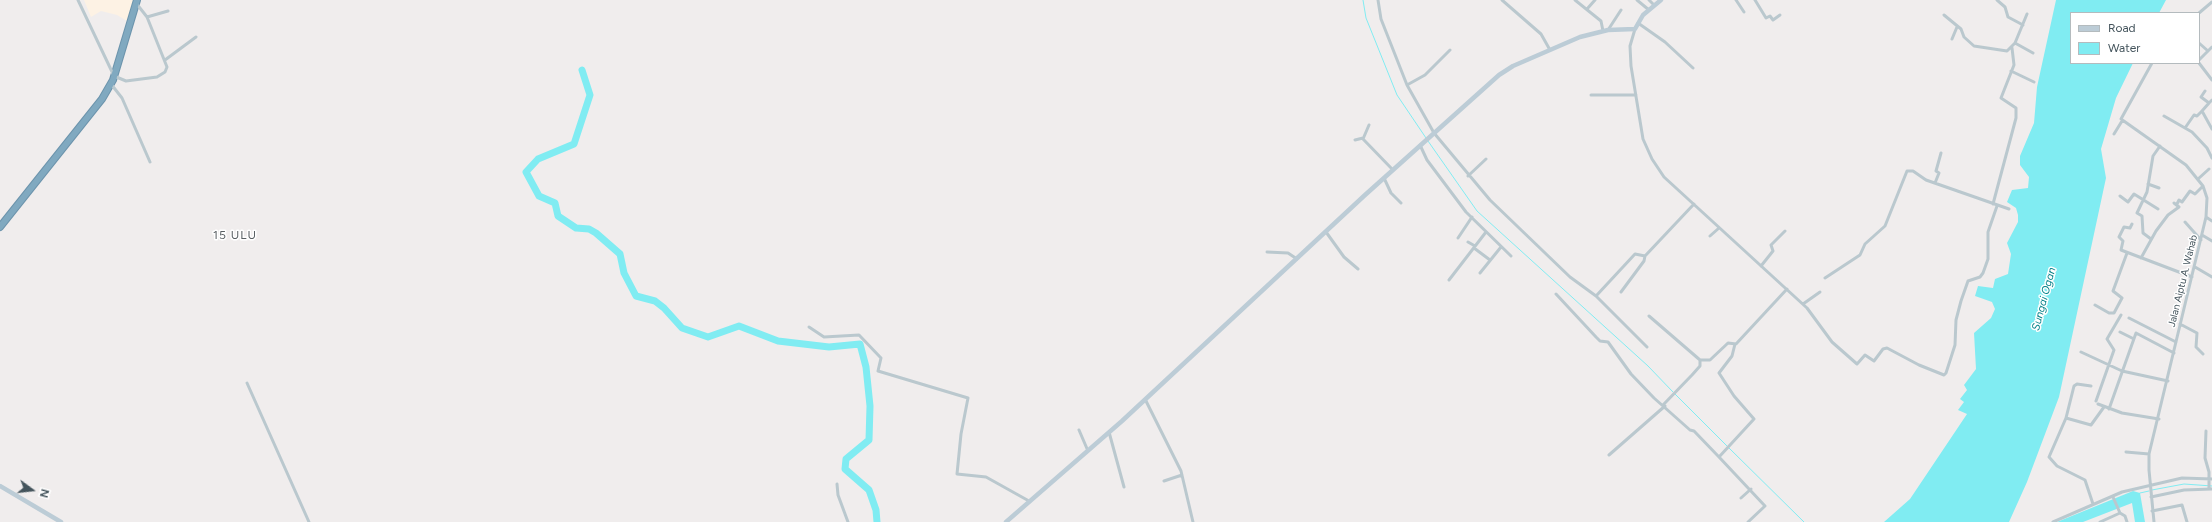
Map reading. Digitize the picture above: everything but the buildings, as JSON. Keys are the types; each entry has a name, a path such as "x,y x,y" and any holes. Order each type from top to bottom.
{"highway":[{"path":"0,227 102,99 114,76 136,2"}],"street":[{"path":"78,0 114,76 126,80 157,77 167,69 165,60 147,18 136,2"},
{"path":"1378,0 1381,19 1407,85 1432,134 1490,200 1570,277 1596,296 1647,347"},
{"path":"1502,0 1542,34 1550,50"},
{"path":"1575,0 1601,21 1603,31"},
{"path":"1587,10 1595,0"},
{"path":"1637,0 1649,10"},
{"path":"1649,0 1654,5"},
{"path":"1661,0 1649,10 1634,29 1630,56 1643,139 1652,160 1664,177 1803,304 1832,342 1857,364 1865,354 1874,361 1882,349 1887,348 1919,366 1944,375 1955,345 1957,315 1968,283 1980,277 1988,259 1988,232 2008,147 2014,131 2017,111 2015,107 2001,98 2014,64 2012,48"},
{"path":"1736,0 1744,12"},
{"path":"1755,0 1766,18 1770,16 1773,20 1780,15"},
{"path":"1997,0 2005,7 2008,17 2023,25"},
{"path":"2200,12 2212,1"},
{"path":"1608,30 1621,10"},
{"path":"147,18 168,11"},
{"path":"1944,16 1961,29 1964,37 1974,46 1978,48 2007,51 2012,48 2015,43 2027,14"},
{"path":"1638,23 1665,42 1693,68"},
{"path":"1952,38 1957,27"},
{"path":"1006,522 1109,432 1432,134 1499,75 1513,66 1580,37 1608,30 1634,29"},
{"path":"165,60 196,37"},
{"path":"2015,43 2033,53"},
{"path":"2200,44 2208,51"},
{"path":"2200,59 2212,47"},
{"path":"1407,85 1425,75 1450,50"},
{"path":"2114,134 2122,121 2121,117 2151,64"},
{"path":"2200,64 2212,80"},
{"path":"2011,71 2034,82"},
{"path":"110,84 122,98 150,162"},
{"path":"2205,90 2201,97 2209,103"},
{"path":"1591,95 1636,95"},
{"path":"2185,128 2194,115 2197,116 2212,100"},
{"path":"2202,111 2212,129"},
{"path":"2164,116 2185,128 2207,148 2212,158"},
{"name":"Jalan Aiptu A. Wahab","path":"2122,121 2186,165 2203,186 2207,198 2206,217 2201,240 2180,324 2159,419 2149,454 2150,487 2154,522"},
{"path":"1355,140 1363,138 1369,129 1369,124"},
{"path":"1363,138 1393,170"},
{"path":"1420,145 1427,160 1466,212 1511,256"},
{"path":"2151,239 2143,233 2142,216 2138,214 2144,200 2153,156 2160,146"},
{"path":"1935,183 1938,174 1936,171 1941,153"},
{"path":"1468,176 1486,159"},
{"path":"2198,179 2209,169"},
{"path":"1825,278 1860,256 1865,244 1886,224 1907,172 1916,172 1935,183 2009,209"},
{"path":"1384,178 1392,193 1401,203"},
{"path":"2148,184 2159,188"},
{"path":"2141,258 2151,239 2168,215 2179,207 2175,204 2178,199 2182,202 2189,192 2195,194 2203,186"},
{"path":"2120,196 2128,202 2133,193 2158,209"},
{"path":"1621,292 1644,261 1645,256 1694,204"},
{"path":"2206,206 2212,204"},
{"path":"1458,238 1472,217"},
{"path":"2206,217 2212,221"},
{"path":"2185,222 2201,240"},
{"path":"2132,224 2130,228 2124,226 2119,237 2124,241 2121,250 2192,277"},
{"path":"1710,236 1720,228"},
{"path":"1761,266 1773,251 1771,245 1785,231"},
{"path":"1326,232 1345,259 1358,269"},
{"path":"1449,280 1486,232"},
{"path":"2202,235 2212,241"},
{"path":"1468,242 1490,260"},
{"path":"1480,273 1501,247"},
{"path":"1267,252 1288,253 1297,259"},
{"path":"2095,305 2110,313 2114,312 2122,298 2113,291 2127,253"},
{"path":"1596,296 1635,254 1645,256"},
{"path":"2194,267 2212,277"},
{"path":"1720,456 1754,418 1734,396 1719,373 1732,356 1735,344 1787,289"},
{"path":"1803,304 1820,292"},
{"path":"1556,294 1600,341 1608,342 1631,374 1690,430 1694,431 1751,489 1766,507 1748,522"},
{"path":"2121,315 2107,339 2114,349 2097,403 2109,409 2159,419"},
{"path":"1650,316 1700,360 1710,360 1728,343 1735,344"},
{"path":"2129,318 2176,342"},
{"path":"2180,324 2197,333 2196,350 2203,354"},
{"path":"810,328 824,337 858,335 881,358 879,371 968,398 961,434 957,474 986,477 1029,501"},
{"path":"2120,332 2132,338"},
{"path":"2109,409 2132,338 2136,333 2174,353"},
{"path":"2081,352 2122,371 2168,381"},
{"path":"1609,455 1664,405 1666,401 1700,366 1700,360"},
{"path":"247,382 309,522"},
{"path":"2091,386 2078,384 2074,386 2066,418 2049,459 2066,472 2085,480 2093,504"},
{"path":"1145,399 1182,475 1193,522"},
{"path":"2066,418 2091,425 2104,407"},
{"path":"1079,430 1088,451"},
{"path":"2151,496 2184,490 2210,489 2210,480 2205,458 2206,431"},
{"path":"1109,432 1124,487"},
{"path":"2126,452 2149,454"},
{"path":"1164,481 1182,475"},
{"path":"2053,522 2122,492 2150,487 2182,478 2210,480"},
{"path":"837,484 838,495 848,522"},
{"path":"0,486 61,522"},
{"path":"1741,498 1751,489"},
{"path":"2113,497 2119,511 2125,516 2127,522"},
{"path":"2152,511 2182,505 2187,522"},
{"path":"2100,522 2119,511"}],"shaded area":[{"path":"84,0 134,0 127,21 117,15 101,11 91,17"}],"water":[{"name":"Sungai Ogan","path":"2056,0 2166,0 2160,12 2070,12 2070,64 2133,64 2116,98 2101,149 2106,178 2059,397 2027,482 2009,522 1884,522 1910,499 1967,414 1958,410 1964,402 1960,399 1967,390 1964,385 1976,369 1974,333 1991,318 1995,309 1992,302 1975,296 1978,286 1993,288 1995,279 2008,274 2011,254 2007,243 2018,222 2018,215 2016,208 2007,202 2012,190 2028,188 2029,177 2020,165 2020,156 2034,123 2037,87"},
{"path":"2133,491 2140,493 2145,522 2135,522 2132,503 2083,522 2057,522"}],"waterway":[{"path":"1363,0 1366,18 1397,95 1426,138"},
{"path":"582,70 590,95 574,144 538,159 526,172 539,196 555,203 558,216 576,228 589,229 596,233 620,254 624,273 636,296 655,301 664,308 682,328 708,337 739,326 778,341 829,347 860,344 866,367 870,406 869,440 846,459 845,469 869,490 876,510 877,522"},
{"path":"1428,141 1477,211 1648,366 1673,392"},
{"path":"1675,394 1727,446"},
{"path":"1729,448 1804,522"},
{"path":"2152,490 2184,484 2212,486"},
{"path":"2140,493 2149,491"}],"district":[{"name":"15 ULU","path":"235,235"}]}
